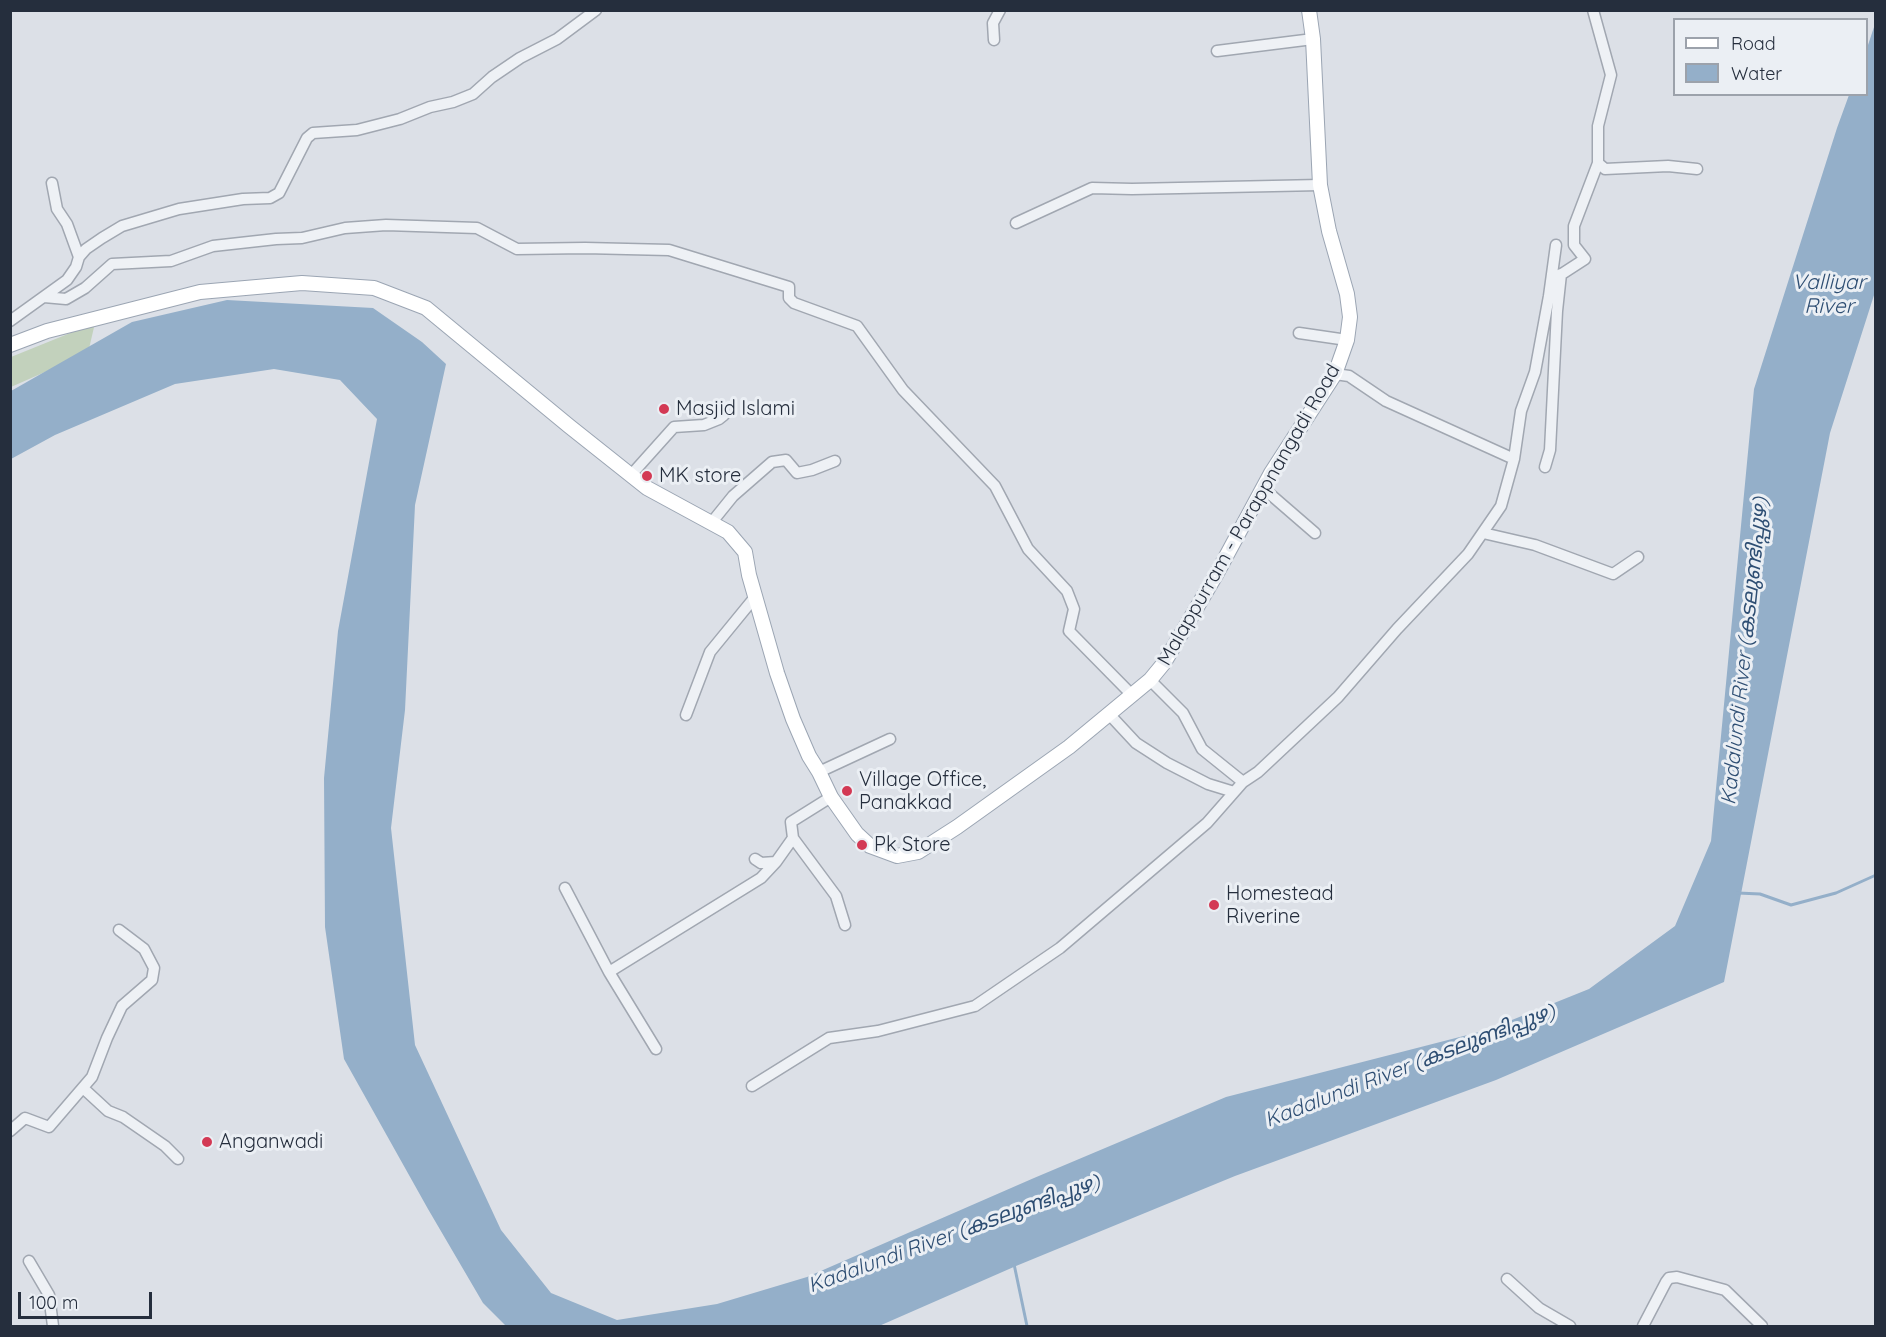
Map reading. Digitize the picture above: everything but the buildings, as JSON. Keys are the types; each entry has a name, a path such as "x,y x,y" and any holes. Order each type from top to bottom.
{"main road":[{"name":"Malappurram - Parappnangadi Road","path":"10,345 47,331 200,292 302,283 374,288 426,308 568,426 647,488 728,532 745,552 755,597 777,673 809,756 831,797 857,834 870,846 897,856 918,852 1060,754 1150,680 1164,663 1263,488 1335,374 1347,340 1350,317 1347,294 1329,231 1320,185 1310,10"}],"street":[{"path":"10,321 67,280 86,249 122,226 170,212 243,199 270,198 279,193 307,138 313,133 357,130 400,119 473,94 492,77 520,58 557,39 596,10"},
{"path":"994,40 993,23 1000,10"},
{"path":"1551,281 1585,259 1574,245 1574,226 1598,163 1598,126 1611,75 1593,10"},
{"path":"1217,51 1313,39"},
{"path":"1598,163 1605,169 1668,166 1697,169"},
{"path":"52,183 57,209 67,224 79,257"},
{"path":"1016,223 1092,188 1320,185"},
{"path":"44,297 66,299 86,288 112,264 171,261 213,246 276,238 302,238 345,228 386,225 477,228 517,249 669,250 789,287 789,298 794,303 857,326 903,390 995,486 1028,549 1067,591 1074,609 1069,631 1132,695"},
{"path":"752,1086 829,1038 878,1031 975,1006 1060,948 1207,823 1243,782 1257,772 1338,697 1397,629 1468,554 1501,506 1514,459 1521,411 1535,372 1556,244"},
{"path":"1545,467 1550,450 1561,274"},
{"path":"1299,333 1347,340"},
{"path":"1335,374 1349,376 1386,401 1514,459"},
{"path":"631,475 674,427 704,424 724,415"},
{"path":"712,522 733,496 772,462 786,460 797,473 835,461"},
{"path":"1263,488 1315,533"},
{"path":"1483,533 1535,545 1613,574 1638,557"},
{"path":"686,715 710,652 755,597"},
{"path":"1150,680 1183,713 1202,749 1243,782"},
{"path":"1109,714 1136,743 1167,763 1208,784 1234,792"},
{"path":"819,771 890,739"},
{"path":"831,797 791,822 793,838 836,896 845,925"},
{"path":"609,972 760,878 776,862 793,838"},
{"path":"755,859 761,863 776,862"},
{"path":"565,888 609,972 656,1050"},
{"path":"10,1131 25,1118 49,1127 92,1077 122,1006 152,980 154,968 144,949 119,930"},
{"path":"83,1088 108,1111 123,1117 165,1146 178,1159"},
{"path":"29,1261 49,1295 53,1326"},
{"path":"1643,1326 1666,1282 1670,1278 1677,1277 1725,1290 1762,1326"},
{"path":"1507,1279 1539,1308 1570,1326"}],"green space":[{"path":"95,323 88,353 11,387 11,357"}],"water":[{"name":"Valliyar River","path":"1875,24 1875,292 1830,433 1724,982 1496,1080 1235,1176 1016,1266 879,1326 506,1326 483,1303 428,1209 344,1059 325,927 324,778 338,631 377,419 340,380 274,369 175,384 55,435 11,459 11,391 132,322 227,300 373,308 422,342 446,364 415,505 405,710 391,828 415,1045 501,1230 551,1293 617,1320 717,1304 807,1277 1226,1097 1487,1030 1589,989 1675,926 1711,841 1754,389 1849,96 1868,96 1868,45"}],"waterway":[{"path":"1738,893 1760,894 1791,905 1836,893 1876,875"},
{"path":"1014,1264 1027,1326"}],"place":[{"name":"Masjid Islami","path":"664,409"},
{"name":"MK store","path":"647,476"},
{"name":"Village Office, Panakkad","path":"847,791"},
{"name":"Pk Store","path":"862,845"},
{"name":"Homestead Riverine","path":"1214,905"},
{"name":"Anganwadi","path":"207,1142"}],"water label":[{"name":"Kadalundi River (കടലുണ്ടിപ്പുഴ)","path":"1745,651"},
{"name":"Kadalundi River (കടലുണ്ടിപ്പുഴ)","path":"1410,1066"},
{"name":"Kadalundi River (കടലുണ്ടിപ്പുഴ)","path":"954,1234"}]}
